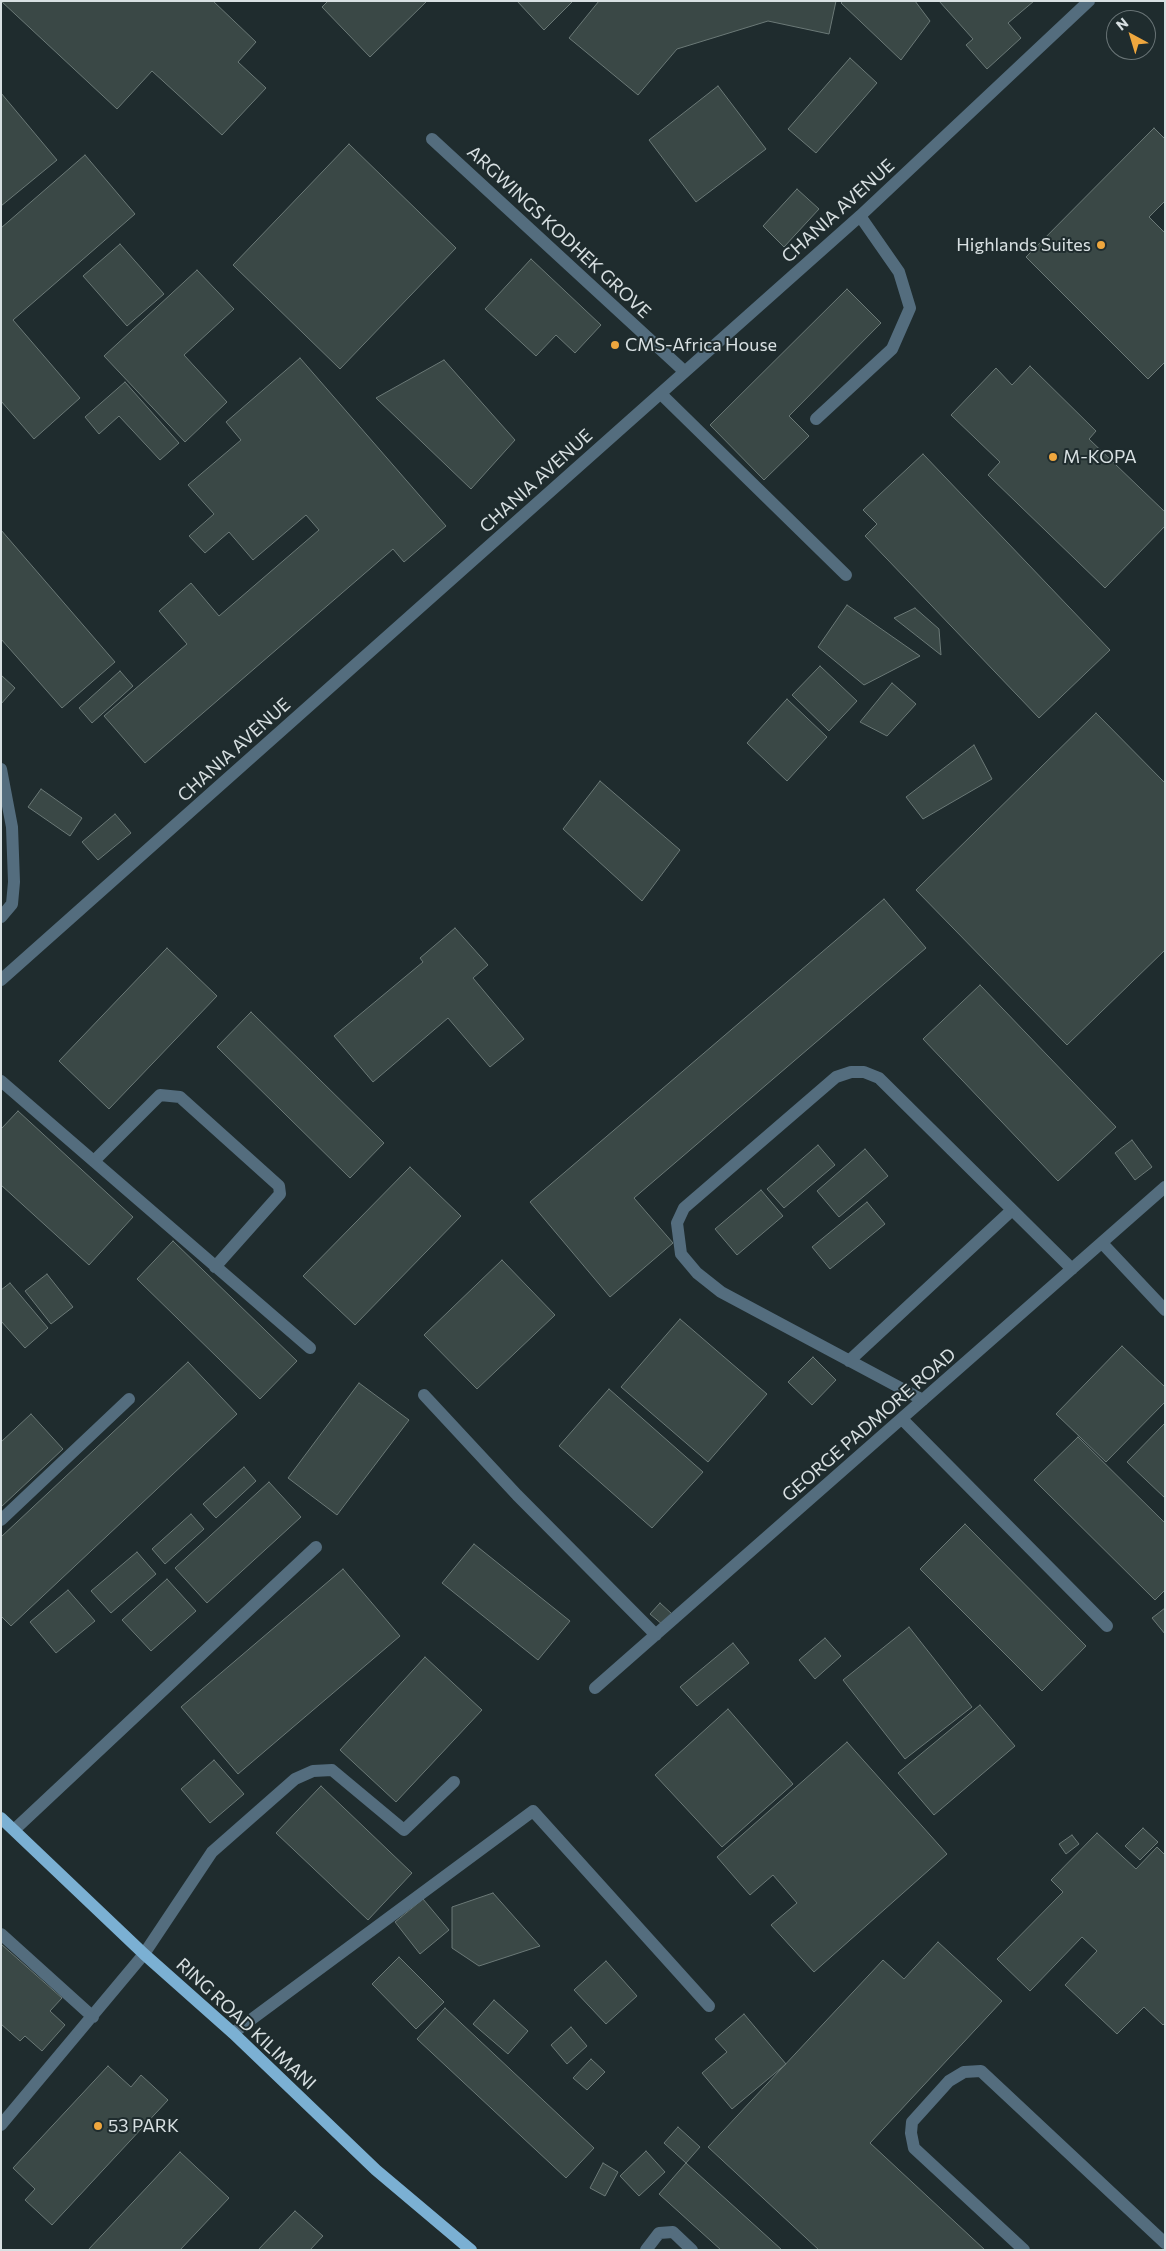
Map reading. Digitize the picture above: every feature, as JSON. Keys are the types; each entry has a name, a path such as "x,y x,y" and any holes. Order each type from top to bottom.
{"main road":[{"name":"RING ROAD KILIMANI","path":"1,1818 144,1954 233,2033 376,2170 471,2250"}],"street":[{"name":"CHANIA AVENUE","path":"1,980 860,216 1088,1"},
{"name":"ARGWINGS KODHEK GROVE","path":"432,139 684,371"},
{"path":"816,419 892,349 910,308 900,272 860,216"},
{"path":"660,394 846,575"},
{"path":"1,769 12,827 14,882 12,904 1,917"},
{"path":"923,1400 721,1292 697,1273 681,1254 677,1222 684,1208 836,1077 851,1072 864,1072 879,1078 1072,1269"},
{"path":"1,1081 310,1348"},
{"path":"94,1161 160,1095 180,1097 279,1186 280,1194 215,1267"},
{"name":"GEORGE PADMORE ROAD","path":"595,1688 1165,1187"},
{"path":"849,1361 1012,1210"},
{"path":"1102,1243 1165,1310"},
{"path":"424,1395 517,1494 656,1634"},
{"path":"1,1520 129,1399"},
{"path":"902,1419 1107,1626"},
{"path":"14,1830 316,1547"},
{"path":"1,2125 144,1954 212,1852 295,1779 313,1771 332,1770 404,1830 454,1782"},
{"path":"233,2033 532,1811 709,2006"},
{"path":"1,1934 92,2017"},
{"path":"1024,2250 914,2148 911,2134 912,2122 949,2081 964,2072 981,2072 1165,2243"},
{"path":"646,2250 659,2233 673,2232 692,2250"}],"building":[{"path":"1,1 213,1 256,42 238,62 266,88 222,135 152,71 117,109"},
{"path":"328,1 427,1 370,57 322,7"},
{"path":"517,1 573,1 544,30"},
{"path":"599,1 836,1 829,34 768,21 677,49 638,95 569,38"},
{"path":"843,1 915,1 930,21 901,60 841,3"},
{"path":"939,1 1034,1 1008,23 1021,38 987,69 966,45 973,39"},
{"path":"850,58 877,83 816,153 788,129"},
{"path":"718,86 766,149 696,202 649,140"},
{"path":"1,93 57,160 1,206"},
{"name":"Highlands Suites","path":"1154,128 1165,139 1165,201 1149,217 1165,233 1165,362 1148,379 1026,257"},
{"path":"349,144 456,248 340,369 233,265"},
{"path":"85,155 135,214 13,320 80,398 34,439 1,401 1,228"},
{"path":"797,189 819,209 784,247 763,226"},
{"path":"120,244 164,294 127,326 83,276"},
{"path":"531,259 601,325 575,353 556,335 536,356 485,309"},
{"path":"197,270 234,309 184,355 227,402 185,442 104,356"},
{"path":"847,289 881,323 789,416 809,436 764,480 710,425"},
{"path":"300,358 446,526 404,562 393,549 145,763 104,716 187,644 159,611 191,583 219,616 319,530 306,515 253,560 229,532 205,553 189,536 214,514 188,485 241,440 226,422"},
{"path":"444,360 515,440 471,489 376,398"},
{"path":"1030,366 1096,431 1089,439 1165,512 1165,526 1105,588 988,475 1000,462 951,415 996,368 1012,385"},
{"path":"125,382 179,443 160,460 119,416 99,434 85,417"},
{"path":"923,454 1110,650 1039,718 865,536 877,524 863,510"},
{"path":"1,530 115,662 62,708 1,639"},
{"path":"847,605 920,656 864,685 818,647"},
{"path":"915,608 939,629 941,655 894,618"},
{"path":"820,666 857,701 829,731 792,695"},
{"path":"120,671 133,686 92,723 79,708"},
{"path":"1,675 15,688 1,704"},
{"path":"892,683 916,704 887,736 860,722"},
{"path":"787,699 827,737 787,781 747,743"},
{"path":"1096,713 1165,783 1165,950 1067,1045 916,890"},
{"path":"974,745 992,779 923,819 906,797"},
{"path":"600,781 680,850 642,901 563,829"},
{"path":"41,789 82,818 70,836 28,807"},
{"path":"115,814 131,833 98,860 82,842"},
{"path":"884,899 926,948 634,1198 673,1243 610,1297 530,1202"},
{"path":"455,928 488,965 473,978 524,1039 490,1067 448,1018 373,1082 334,1036 423,962 420,958"},
{"path":"167,948 217,996 109,1109 59,1061"},
{"path":"980,985 1116,1127 1058,1181 923,1039"},
{"path":"251,1012 384,1143 350,1178 217,1047"},
{"path":"18,1111 133,1217 89,1265 1,1185 1,1129"},
{"path":"1132,1140 1152,1167 1135,1180 1115,1153"},
{"path":"818,1145 835,1165 784,1208 767,1189"},
{"path":"865,1149 888,1176 839,1217 817,1191"},
{"path":"410,1167 461,1216 355,1325 303,1276"},
{"path":"761,1190 783,1216 737,1255 715,1229"},
{"path":"867,1202 885,1224 830,1269 812,1247"},
{"path":"173,1241 297,1361 260,1399 137,1279"},
{"path":"502,1260 555,1315 477,1389 424,1335"},
{"path":"47,1274 73,1307 51,1324 25,1291"},
{"path":"10,1283 48,1328 25,1348 1,1321 1,1290"},
{"path":"680,1319 767,1394 708,1462 621,1387"},
{"path":"1122,1346 1165,1387 1165,1402 1106,1462 1056,1414"},
{"path":"813,1357 836,1380 812,1405 788,1382"},
{"path":"188,1362 237,1414 11,1626 1,1616 1,1537"},
{"path":"359,1383 409,1420 337,1515 288,1478"},
{"path":"609,1389 703,1472 652,1528 559,1446"},
{"path":"31,1414 63,1449 1,1507 1,1442"},
{"path":"1165,1423 1165,1498 1127,1462"},
{"path":"1078,1437 1165,1523 1165,1590 1155,1600 1034,1480"},
{"path":"244,1467 256,1481 216,1518 203,1504"},
{"path":"269,1482 301,1517 207,1603 175,1568"},
{"path":"191,1514 204,1529 165,1564 152,1549"},
{"path":"965,1524 1086,1646 1042,1691 920,1569"},
{"path":"474,1544 570,1621 538,1660 442,1583"},
{"path":"137,1552 156,1574 111,1613 91,1591"},
{"path":"343,1569 400,1636 238,1774 181,1707"},
{"path":"167,1579 196,1611 151,1651 122,1620"},
{"path":"68,1590 95,1621 56,1653 30,1622"},
{"path":"660,1603 672,1614 663,1625 650,1614"},
{"path":"1165,1608 1165,1634 1152,1618"},
{"path":"909,1627 972,1707 905,1759 843,1680"},
{"path":"825,1638 841,1656 815,1679 799,1660"},
{"path":"733,1643 749,1663 697,1706 680,1687"},
{"path":"425,1657 482,1710 396,1802 340,1750"},
{"path":"980,1705 1015,1746 934,1815 898,1773"},
{"path":"728,1709 793,1784 722,1847 655,1775"},
{"path":"847,1742 947,1854 814,1972 771,1925 797,1903 773,1875 750,1895 717,1857"},
{"path":"214,1760 244,1794 210,1823 181,1789"},
{"path":"321,1786 412,1873 368,1920 276,1833"},
{"path":"1143,1828 1158,1842 1140,1860 1125,1846"},
{"path":"1097,1833 1136,1869 1157,1847 1165,1855 1165,2023 1163,2025 1144,2007 1117,2034 1065,1985 1097,1951 1082,1937 1030,1991 997,1959 1063,1892 1051,1880"},
{"path":"1072,1835 1079,1844 1066,1854 1059,1844"},
{"path":"493,1893 540,1946 479,1966 452,1948 452,1907"},
{"path":"423,1899 449,1930 420,1954 395,1922"},
{"path":"938,1942 1002,2001 870,2143 985,2250 819,2250 708,2147 883,1960 904,1979"},
{"path":"1,1944 62,1998 50,2011 65,2025 42,2051 25,2036 20,2041 1,2024"},
{"path":"399,1957 444,2002 416,2029 372,1984"},
{"path":"606,1961 637,1996 606,2024 574,1990"},
{"path":"494,2000 528,2031 508,2054 473,2024"},
{"path":"445,2008 594,2148 566,2178 417,2039"},
{"path":"744,2014 786,2064 732,2109 702,2073 727,2052 715,2039"},
{"path":"571,2027 587,2046 567,2064 551,2045"},
{"path":"591,2059 605,2072 587,2090 573,2078"},
{"name":"53 PARK","path":"108,2066 131,2087 141,2075 168,2100 52,2225 25,2200 35,2189 13,2168"},
{"path":"678,2127 700,2147 686,2163 664,2143"},
{"path":"646,2151 665,2172 639,2196 620,2176"},
{"name":"53 PARK","path":"180,2152 229,2198 180,2250 88,2250"},
{"path":"603,2163 618,2172 605,2196 590,2188"},
{"path":"686,2163 782,2250 721,2250 659,2194"},
{"path":"295,2211 323,2236 310,2250 258,2250"}],"place":[{"name":"Highlands Suites","path":"1101,245"},
{"name":"CMS-Africa House","path":"615,345"},
{"name":"M-KOPA","path":"1053,457"},
{"name":"53 PARK","path":"98,2126"}]}
